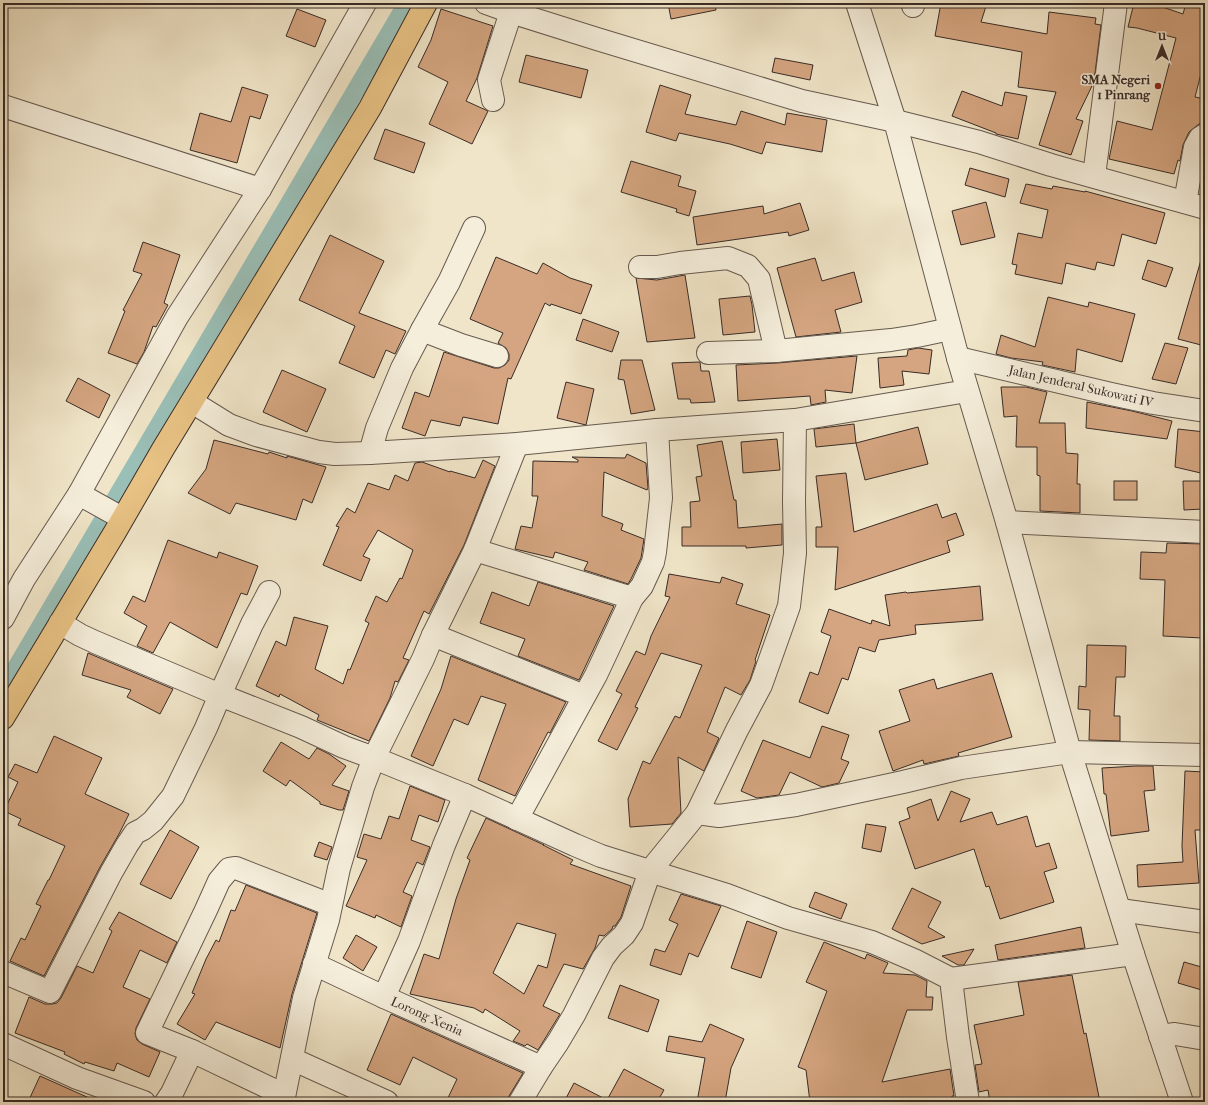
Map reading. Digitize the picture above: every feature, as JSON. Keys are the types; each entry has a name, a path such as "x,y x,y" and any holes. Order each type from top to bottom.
{"main road":[{"path":"3,718 60,623 119,516 192,402 370,108 426,3"}],"street":[{"path":"3,618 24,579 83,496 177,317 260,189 365,3"},
{"path":"486,3 802,101 895,121 980,142 1051,165 1195,205 1195,146 1200,138 1205,135"},
{"path":"857,3 895,121 967,391 1007,522 1070,752 1133,954 1182,1102"},
{"path":"1094,176 1116,3"},
{"path":"493,100 489,80 511,12"},
{"path":"3,106 260,189"},
{"path":"370,453 377,428 402,368 449,282 474,228"},
{"path":"640,267 657,267 728,258 748,266 759,279 776,351"},
{"path":"708,353 776,351 891,340 917,336 950,328"},
{"path":"422,330 461,346 497,356"},
{"name":"Jalan Jenderal Sukowati IV","path":"958,358 1125,397 1205,411"},
{"path":"192,402 229,425 256,436 319,452 335,454 517,444 657,430 795,420 967,391"},
{"path":"522,1101 541,1067 574,1015 603,958 612,946 624,936 632,923 650,871 697,813 737,730 761,685 789,606 795,553 795,420"},
{"path":"517,819 609,648 632,598 642,586 652,562 655,552 661,498 657,430"},
{"path":"331,905 236,868 229,869 219,881 147,1033 192,1051 284,1098 304,998 328,920 348,837 363,787 374,758 423,660 433,635 475,550 517,444"},
{"path":"83,496 119,516"},
{"path":"1007,522 1205,532"},
{"path":"475,550 632,598"},
{"path":"3,972 50,992 111,873 135,833 154,821 173,796 206,728 252,624 269,592"},
{"path":"60,623 95,642 220,695 301,727 344,747 465,796 601,856 727,895 788,918 872,942 914,960 951,979 1133,954"},
{"path":"433,635 584,696"},
{"path":"697,813 719,816 788,806 903,782 961,768 1070,752 1205,755"},
{"path":"384,997 409,941 444,845 465,796"},
{"path":"1120,910 1205,922"},
{"name":"Lorong Xenia","path":"314,964 541,1067"},
{"path":"951,979 968,1102"},
{"path":"1160,1036 1175,1034 1205,1039"},
{"path":"3,1044 77,1078 144,1102"},
{"path":"166,1102 172,1093 192,1051"},
{"path":"292,1059 387,1102"}],"building":[{"path":"668,3 715,3 716,10 671,19"},
{"path":"941,3 987,3 981,22 1047,34 1049,12 1096,18 1095,24 1101,25 1095,73 1092,86 1076,119 1083,121 1071,155 1039,145 1056,92 1018,87 1022,52 935,36"},
{"path":"1134,3 1151,3 1183,14 1186,3 1205,3 1205,58 1195,97 1205,99 1205,123 1199,124 1189,132 1183,145 1180,161 1178,160 1174,174 1109,159 1117,121 1152,130 1176,38 1128,27"},
{"path":"297,9 326,20 315,47 286,36"},
{"path":"441,9 493,26 477,78 466,101 488,111 472,144 429,124 448,82 418,67 431,40"},
{"path":"526,55 588,70 581,98 519,82"},
{"path":"775,58 813,65 810,80 772,72"},
{"path":"660,85 691,95 685,114 736,125 741,111 785,125 787,113 827,120 822,152 766,142 762,154 730,144 679,133 676,141 646,132"},
{"path":"242,87 268,95 260,119 250,116 237,163 190,150 200,113 231,122"},
{"path":"962,91 1002,106 1005,92 1027,96 1018,139 996,134 952,116"},
{"path":"385,129 425,143 414,173 374,159"},
{"path":"631,161 681,176 678,186 696,191 689,216 676,212 677,209 621,192"},
{"path":"970,168 1009,179 1005,197 965,185"},
{"path":"1026,184 1052,189 1053,186 1085,191 1165,213 1156,244 1122,234 1114,266 1097,262 1095,270 1066,263 1062,284 1015,274 1017,265 1012,264 1018,233 1042,238 1048,210 1020,203"},
{"path":"986,202 995,237 961,245 952,211"},
{"path":"800,203 809,230 789,236 788,232 697,245 693,217 763,206 764,214"},
{"path":"330,235 384,261 359,313 406,331 395,354 386,350 374,378 339,363 355,326 299,300"},
{"path":"143,242 180,255 164,303 168,305 156,327 153,326 144,352 137,364 108,353 125,311 123,310 142,274 133,271"},
{"path":"496,257 537,274 543,263 570,278 592,285 581,314 551,304 550,306 545,303 511,379 508,378 498,424 463,417 460,426 431,420 425,436 402,428 415,392 429,397 444,352 494,368 499,368 505,365 509,360 509,354 506,348 498,343 503,333 470,319"},
{"path":"815,258 822,281 854,272 862,302 835,310 841,332 796,337 777,268"},
{"path":"1148,260 1173,268 1166,287 1142,279"},
{"path":"1201,260 1205,261 1205,346 1178,339"},
{"path":"685,275 695,338 647,342 636,278 657,280"},
{"path":"750,296 755,332 723,335 719,299"},
{"path":"1048,297 1088,307 1089,302 1135,314 1122,362 1077,349 1075,372 1042,365 1043,362 1011,358 996,354 1001,335 1035,347"},
{"path":"583,319 619,332 612,352 576,340"},
{"path":"1165,343 1188,348 1176,384 1152,379"},
{"path":"918,348 932,350 929,374 902,371 904,385 880,388 878,358 907,356 908,350"},
{"path":"857,356 852,393 825,390 826,402 811,405 810,396 738,401 736,365"},
{"path":"621,360 642,360 655,410 631,414 624,380 618,379"},
{"path":"700,362 701,371 709,371 715,402 691,403 690,399 678,399 672,363"},
{"path":"282,370 326,389 307,432 263,412"},
{"path":"78,378 110,395 99,418 66,401"},
{"path":"566,382 594,389 586,425 557,418"},
{"path":"1001,387 1026,387 1047,392 1039,423 1065,423 1066,453 1078,454 1077,484 1080,484 1080,513 1040,511 1040,476 1037,475 1037,447 1016,447 1017,416 1004,417"},
{"path":"1087,402 1172,421 1167,439 1086,428"},
{"path":"854,424 856,443 816,447 814,429"},
{"path":"918,427 928,464 865,480 856,443"},
{"path":"1178,429 1205,432 1205,474 1175,467"},
{"path":"777,439 780,470 743,473 741,442"},
{"path":"214,440 268,454 269,452 287,458 287,456 326,467 312,503 303,499 296,520 236,503 230,514 188,493 206,469"},
{"path":"722,441 734,500 736,500 738,528 782,524 782,545 746,548 746,546 682,546 682,527 691,527 690,502 700,501 696,477 702,476 697,445"},
{"path":"627,454 646,463 648,488 647,490 604,472 602,516 623,524 621,530 644,539 641,558 628,584 584,570 588,562 555,552 553,558 515,549 521,526 532,528 538,496 532,496 533,461 578,462 578,460 572,457 625,458"},
{"path":"483,460 495,466 464,545 429,614 424,611 403,658 409,660 398,682 395,681 390,698 369,741 317,720 319,715 280,694 279,697 256,686 276,641 286,646 294,617 328,626 315,669 343,684 348,669 350,670 369,623 365,621 376,596 387,602 400,578 402,579 413,550 378,530 363,556 370,559 361,581 323,565 339,527 336,526 347,508 355,513 368,483 389,490 395,475 408,481 415,463 422,462 450,472 475,478"},
{"path":"846,473 854,532 937,504 942,518 956,513 964,535 947,541 950,552 835,590 838,547 816,547 816,527 822,527 816,476"},
{"path":"1114,481 1137,481 1137,500 1114,500"},
{"path":"1183,481 1205,481 1205,502 1203,509 1184,510"},
{"path":"168,540 217,558 219,552 258,566 247,595 241,593 217,648 170,622 153,653 137,646 147,626 124,613 133,596 145,602"},
{"path":"1167,543 1205,544 1202,638 1163,636 1165,580 1140,579 1141,552 1166,553"},
{"path":"669,574 720,583 722,577 743,584 736,604 770,615 750,680 741,695 725,687 707,732 719,738 704,771 678,757 681,813 672,824 630,827 628,799 643,761 650,764 675,716 680,718 702,665 661,653 635,707 638,708 617,750 598,741 622,694 616,691 636,651 645,655 651,636 670,597 665,596"},
{"path":"538,582 614,606 579,680 518,656 525,639 480,623 492,592 529,606"},
{"path":"980,586 983,620 915,625 916,634 879,640 875,652 859,647 848,680 842,678 828,714 799,702 810,672 818,675 831,636 821,632 829,609 871,624 872,620 890,626 885,595"},
{"path":"1087,645 1126,646 1125,677 1116,677 1114,716 1120,716 1120,741 1089,740 1090,710 1078,709 1079,686 1086,687"},
{"path":"88,653 173,689 160,714 127,697 131,690 82,675"},
{"path":"451,656 566,702 550,733 548,732 515,796 478,780 506,704 481,696 468,725 454,719 433,766 411,756 441,689"},
{"path":"992,673 1012,737 958,753 959,756 924,764 923,760 893,771 879,731 910,721 899,690 934,679 937,689"},
{"path":"822,726 849,735 841,759 849,762 839,783 822,787 790,772 779,795 757,798 741,791 763,740 810,758"},
{"path":"54,736 102,758 85,794 129,814 44,976 10,961 21,938 25,940 41,906 36,904 65,846 18,825 21,819 4,811 18,782 8,777 15,764 37,773"},
{"path":"281,742 309,759 317,748 329,754 346,766 332,785 349,791 343,810 320,804 320,802 290,780 286,786 263,771"},
{"path":"1153,766 1155,790 1144,791 1149,831 1111,836 1106,794 1104,794 1102,768"},
{"path":"1185,771 1205,772 1205,830 1195,830 1199,883 1138,887 1137,865 1183,862 1182,846"},
{"path":"410,786 445,800 438,822 419,815 411,840 430,847 423,865 417,862 403,892 412,896 401,927 376,915 375,918 346,906 367,860 357,857 364,834 381,839 389,816 399,819"},
{"path":"951,791 970,799 960,822 992,812 997,825 1027,816 1036,847 1049,843 1057,868 1044,872 1054,902 1000,919 989,886 986,887 974,849 915,869 899,822 910,818 907,808 931,799 938,821"},
{"path":"486,818 573,860 570,864 631,886 621,917 615,926 613,926 612,929 604,936 599,935 595,948 583,969 564,964 543,1006 560,1014 538,1050 527,1044 525,1046 513,1041 520,1031 485,1009 483,1013 474,1008 410,994 424,954 439,959 456,899 470,860 467,858","holes":["517,923 556,934 547,968 538,965 524,994 493,973"]},
{"path":"866,824 886,827 881,852 862,848"},
{"path":"170,830 199,847 171,899 140,884"},
{"path":"319,842 332,847 327,860 314,856"},
{"path":"246,885 317,913 292,994 280,1048 216,1022 205,1040 177,1024 195,994 192,993 206,959 216,940 219,942 231,910 235,911"},
{"path":"912,888 941,902 928,927 945,937 922,944 892,929"},
{"path":"815,892 847,904 841,919 809,907"},
{"path":"681,894 721,906 698,957 689,953 681,975 650,965 655,949 665,952 678,924 669,920"},
{"path":"119,912 177,942 167,963 140,950 123,987 150,999 136,1028 135,1034 137,1040 142,1044 160,1052 149,1077 117,1063 114,1071 85,1062 84,1064 64,1054 65,1052 15,1033 29,997 45,1004 57,1003 77,966 93,973 112,931 109,929"},
{"path":"747,921 777,932 761,978 731,968"},
{"path":"1081,927 1085,948 998,960 995,945"},
{"path":"356,935 377,947 363,971 343,958"},
{"path":"824,942 865,959 867,954 888,963 883,973 915,975 927,981 926,997 933,997 932,1010 907,1010 882,1082 950,1069 954,1096 952,1096 953,1102 810,1102 806,1070 798,1067 827,991 806,982"},
{"path":"974,949 964,965 958,965 942,956"},
{"path":"1184,962 1205,968 1205,991 1178,983"},
{"path":"1072,975 1100,1102 990,1102 988,1090 979,1092 975,1065 982,1064 974,1025 1024,1015 1018,982"},
{"path":"620,985 659,1000 648,1032 608,1018"},
{"path":"391,1014 523,1073 509,1096 508,1102 446,1102 457,1079 413,1057 400,1085 367,1070"},
{"path":"710,1024 744,1039 731,1068 725,1102 697,1102 705,1058 666,1051 669,1036 702,1042"},
{"path":"624,1069 664,1090 657,1102 564,1102 574,1083 607,1100"},
{"path":"40,1076 98,1102 28,1102"}],"waterway":[{"path":"3,690 407,3"}],"place":[{"name":"SMA Negeri 1 Pinrang","path":"1158,86"}]}
